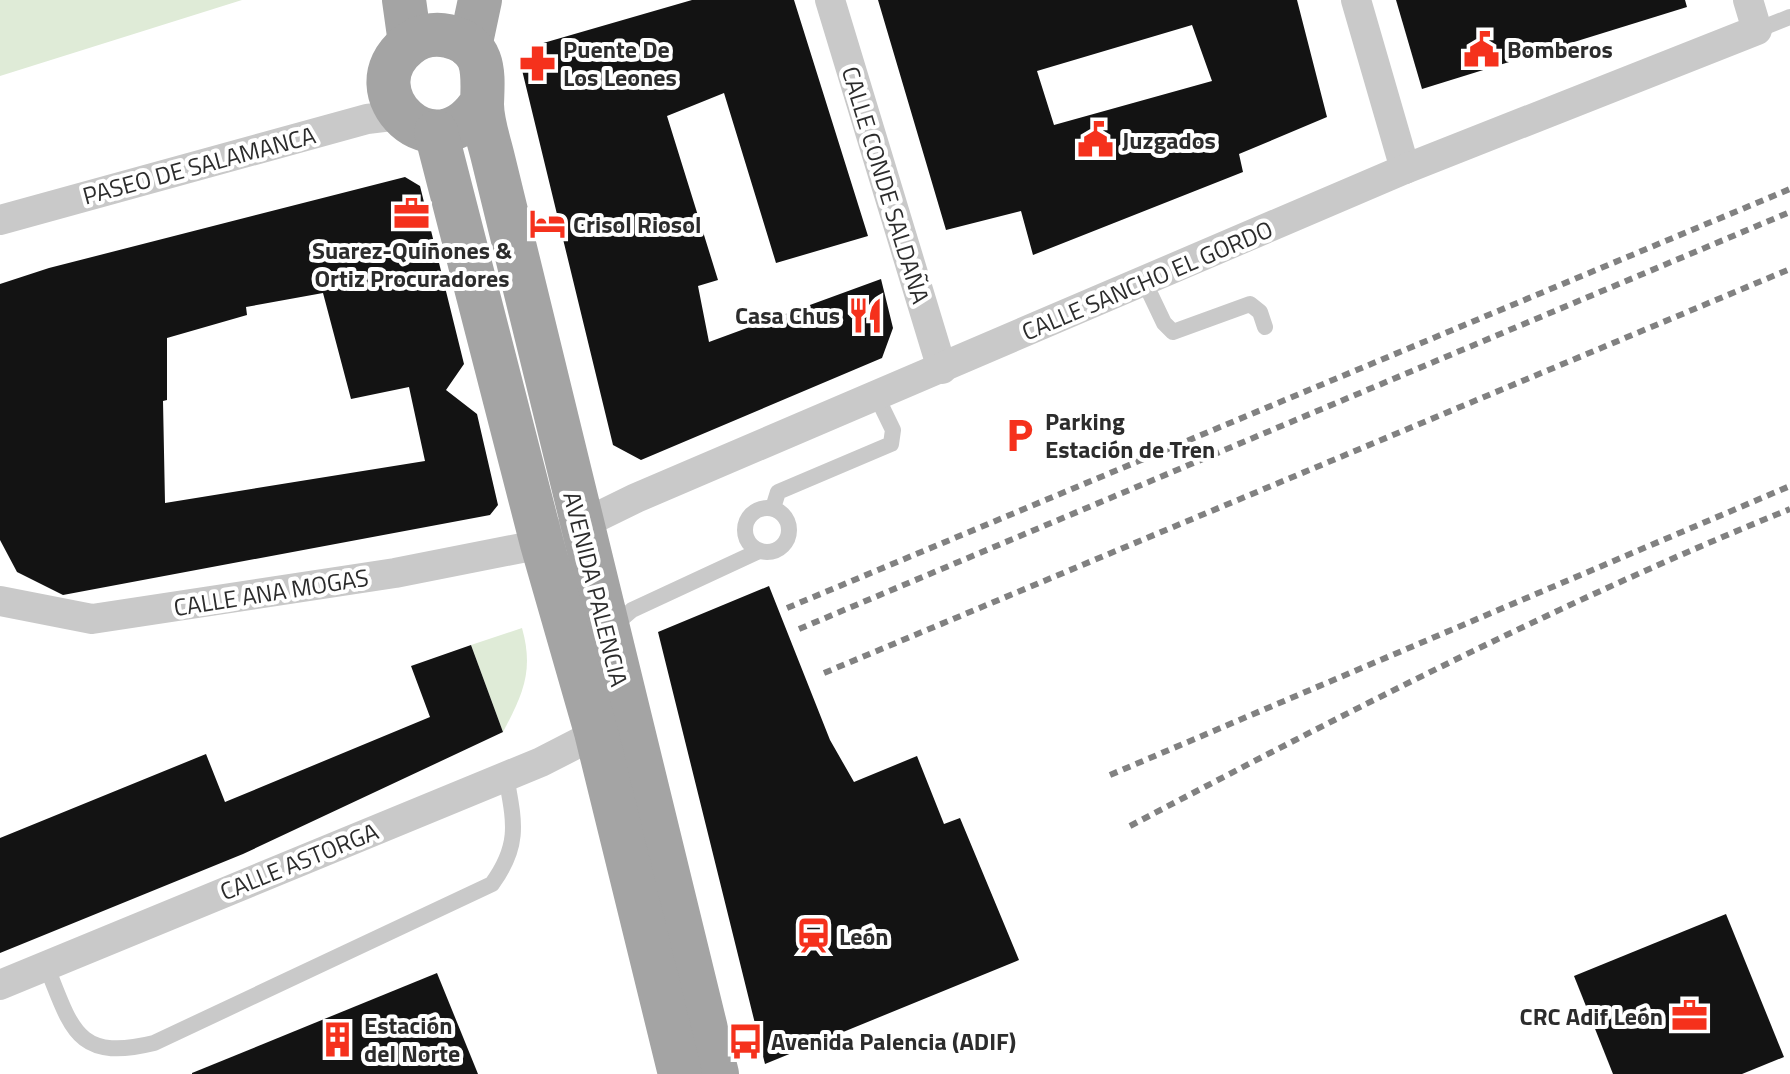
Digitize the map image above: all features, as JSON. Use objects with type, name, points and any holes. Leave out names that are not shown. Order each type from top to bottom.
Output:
[{"type":"main road","points":[[404,0],[410,43],[459,29],[480,0]]},
{"type":"main road","name":"AVENIDA PALENCIA","points":[[459,29],[485,73],[482,102],[606,631],[612,726],[680,1074]]},
{"type":"main road","name":"AVENIDA PALENCIA","points":[[410,43],[398,54],[388,85],[418,123],[542,544],[612,726],[717,1074]]},
{"type":"main road","points":[[418,123],[464,124],[482,102]]},
{"type":"street","name":"CALLE CONDE SALDAÑA","points":[[830,0],[942,369]]},
{"type":"street","points":[[1356,0],[1405,169]]},
{"type":"street","points":[[1748,0],[1757,30]]},
{"type":"street","name":"CALLE SANCHO EL GORDO","points":[[542,544],[580,524],[1405,169],[1757,30]]},
{"type":"street","name":"PASEO DE SALAMANCA","points":[[0,220],[367,119],[418,123]]},
{"type":"street","name":"CALLE ANA MOGAS","points":[[0,601],[92,619],[395,573],[542,544]]},
{"type":"street","name":"CALLE ASTORGA","points":[[0,985],[506,776],[612,726]]},
{"type":"lane","points":[[1757,30],[1790,17]]},
{"type":"lane","points":[[1144,281],[1164,323],[1173,332],[1250,304],[1260,312],[1265,327]]},
{"type":"lane","points":[[773,508],[778,492],[891,444],[893,430],[877,397]]},
{"type":"lane","points":[[606,631],[632,610],[759,551],[774,551],[789,535],[788,521],[773,508],[758,509],[745,526],[748,541],[759,551]]},
{"type":"lane","points":[[46,965],[71,1025],[95,1047],[124,1050],[154,1043],[492,884],[508,862],[514,842],[506,776]]},
{"type":"green space","points":[[0,0],[242,0],[0,76]]},
{"type":"green space","points":[[522,628],[527,670],[521,694],[503,732],[471,645]]},
{"type":"building","points":[[692,0],[794,0],[868,236],[776,263],[724,93],[667,116],[718,280],[698,286],[709,342],[881,279],[893,328],[882,358],[641,460],[613,445],[522,70],[533,46]]},
{"type":"building","name":"Juzgados","points":[[878,0],[1297,0],[1327,117],[1239,154],[1243,172],[1033,255],[1021,211],[946,230]],"holes":[[[1192,25],[1212,81],[1054,125],[1037,71]]]},
{"type":"building","name":"Bomberos","points":[[1396,0],[1685,0],[1687,7],[1422,89]]},
{"type":"building","points":[[405,177],[420,186],[464,364],[446,390],[477,414],[498,505],[490,515],[63,595],[17,572],[0,540],[0,284],[49,268]],"holes":[[[323,293],[351,399],[409,387],[425,461],[165,503],[163,401],[167,400],[167,338],[247,315],[246,307]]]},
{"type":"building","name":"León","points":[[769,586],[830,740],[854,782],[917,756],[944,824],[960,818],[1019,960],[765,1064],[658,632]]},
{"type":"building","points":[[471,645],[503,732],[243,854],[0,953],[0,838],[206,754],[225,802],[430,717],[411,666]]},
{"type":"building","points":[[1726,914],[1784,1057],[1742,1074],[1613,1074],[1574,976]]},
{"type":"building","name":"Estación del Norte","points":[[437,973],[478,1074],[192,1074],[192,1073]]},
{"type":"railway","points":[[787,608],[1790,189]]},
{"type":"railway","points":[[799,629],[1790,212]]},
{"type":"railway","points":[[824,673],[1790,269]]},
{"type":"railway","points":[[1110,775],[1790,486]]},
{"type":"railway","points":[[1130,826],[1374,700],[1539,620],[1790,509]]},
{"type":"place","name":"Bomberos","points":[[1481,49]]},
{"type":"place","name":"Puente De Los Leones","points":[[537,63]]},
{"type":"place","name":"Juzgados","points":[[1096,140]]},
{"type":"place","name":"Suarez-Quiñones & Ortiz Procuradores","points":[[412,213]]},
{"type":"place","name":"Crisol Riosol","points":[[547,224]]},
{"type":"place","name":"Casa Chus","points":[[866,315]]},
{"type":"place","name":"Parking Estación de Tren","points":[[1019,435]]},
{"type":"place","name":"León","points":[[813,936]]},
{"type":"place","name":"CRC Adif León","points":[[1689,1016]]},
{"type":"place","name":"Estación del Norte","points":[[338,1039]]},
{"type":"place","name":"Avenida Palencia (ADIF)","points":[[745,1041]]}]
